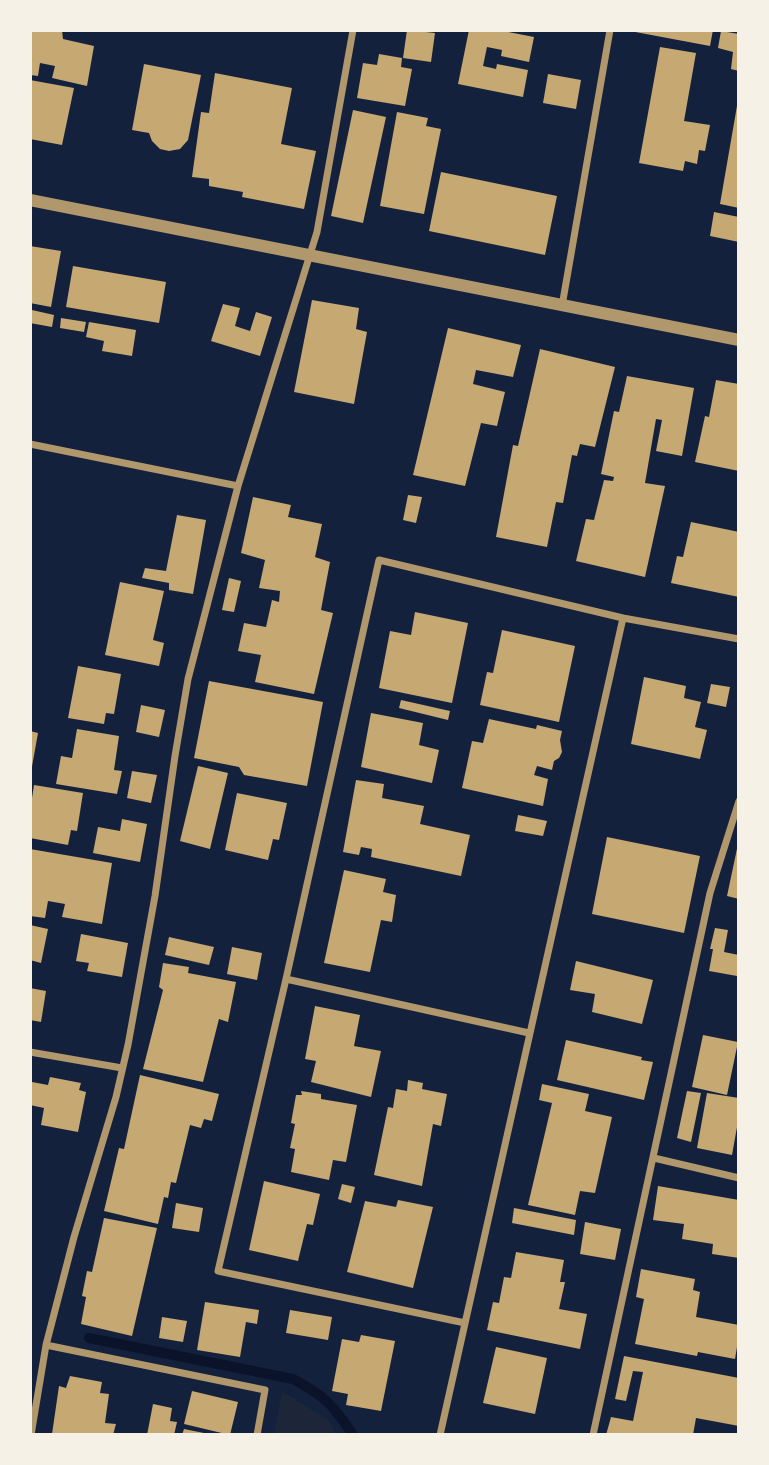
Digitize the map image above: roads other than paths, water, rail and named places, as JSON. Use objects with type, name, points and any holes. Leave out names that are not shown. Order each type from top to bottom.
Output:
[{"type":"street","points":[[31,1435],[46,1345],[74,1237],[116,1097],[128,1045],[155,896],[188,679],[238,486],[317,232],[353,30]]},
{"type":"street","points":[[562,306],[610,30]]},
{"type":"street","points":[[30,200],[739,341]]},
{"type":"street","points":[[30,444],[238,486]]},
{"type":"street","points":[[465,1323],[218,1271],[379,560],[623,618],[739,639]]},
{"type":"street","points":[[440,1435],[623,618]]},
{"type":"street","points":[[593,1435],[710,893],[739,801]]},
{"type":"street","points":[[286,979],[529,1033]]},
{"type":"street","points":[[30,1052],[122,1068]]},
{"type":"street","points":[[654,1158],[739,1178]]},
{"type":"street","points":[[46,1345],[265,1390],[257,1435]]},
{"type":"waterway","points":[[89,1338],[293,1379],[328,1402],[353,1435]]}]
